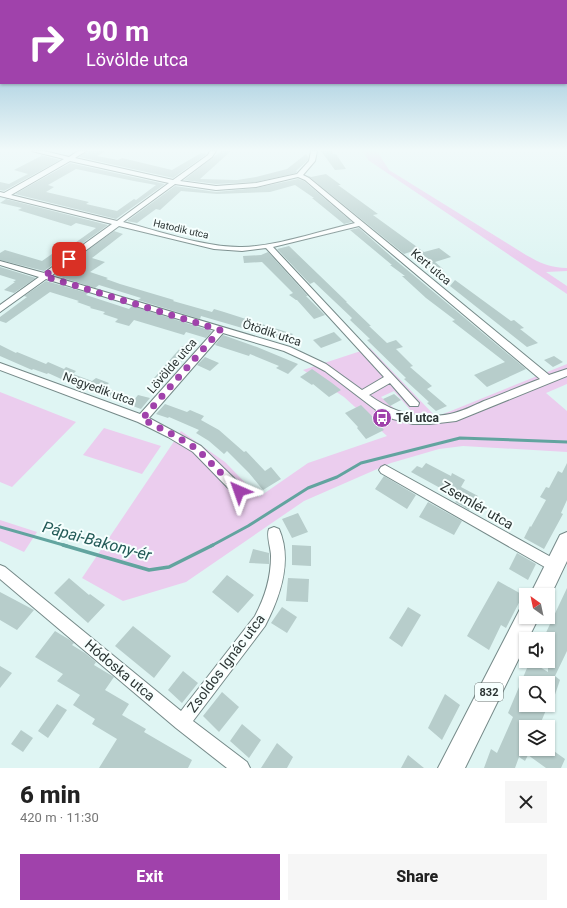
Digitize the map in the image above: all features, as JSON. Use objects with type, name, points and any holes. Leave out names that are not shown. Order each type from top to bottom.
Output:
[{"type":"main road","points":[[544,588],[567,541]]},
{"type":"main road","name":"832","points":[[451,768],[524,624]]},
{"type":"street","points":[[2,195],[17,187]]},
{"type":"street","points":[[0,309],[167,187]]},
{"type":"street","points":[[214,187],[238,187]]},
{"type":"street","name":"Kert utca","points":[[316,187],[547,379]]},
{"type":"street","name":"Hatodik utca","points":[[2,195],[214,247],[242,249],[268,246],[359,224]]},
{"type":"street","points":[[268,246],[414,403]]},
{"type":"street","name":"Ötödik utca","points":[[0,263],[220,330],[287,348],[327,368],[389,414],[409,420],[432,422],[452,418],[567,372]]},
{"type":"street","name":"Lövölde utca","points":[[142,419],[220,330]]},
{"type":"street","name":"Negyedik utca","points":[[0,366],[142,419],[172,434],[197,449],[239,491]]},
{"type":"street","points":[[362,395],[391,378]]},
{"type":"street","name":"Zsemlér utca","points":[[385,470],[555,566]]},
{"type":"street","name":"Zsoldos Ignác utca","points":[[182,722],[260,621],[266,610],[270,600],[279,560],[278,544],[274,533]]},
{"type":"street","name":"Hódoska utca","points":[[0,571],[182,722],[241,768]]},
{"type":"shaded area","points":[[408,187],[416,187],[526,255],[546,264],[567,268],[567,271],[546,272],[567,286],[567,294]]},
{"type":"shaded area","points":[[370,348],[436,417],[567,364],[567,384],[546,393],[567,411],[567,452],[463,446],[439,449],[391,463],[304,501],[186,582],[123,601],[82,578],[181,431],[225,462],[259,497],[308,463],[387,436],[344,397],[303,370]],"holes":[[[394,391],[413,413],[396,410],[381,397]]]},
{"type":"shaded area","points":[[0,392],[76,422],[12,487],[0,482]]},
{"type":"shaded area","points":[[104,428],[161,446],[142,474],[83,455]]},
{"type":"shaded area","points":[[0,520],[37,532],[24,552],[0,541]]},
{"type":"building","points":[[0,187],[12,187],[4,191],[0,190]]},
{"type":"building","points":[[28,187],[54,187],[46,192],[89,202],[86,204],[117,211],[134,199],[136,200],[154,187],[161,187],[116,219],[15,194]]},
{"type":"building","points":[[174,187],[216,192],[288,187],[270,192],[217,194],[181,191],[160,210],[156,209],[137,223],[127,221]]},
{"type":"building","points":[[298,187],[311,187],[352,222],[344,224],[312,198],[314,198]]},
{"type":"building","points":[[322,187],[341,187],[378,214],[373,215],[424,252],[439,248],[451,257],[435,262],[443,269],[434,272],[410,252],[404,254]]},
{"type":"building","points":[[6,199],[108,225],[44,271],[0,260],[0,253],[5,250],[42,261],[59,249],[65,250],[96,228],[76,223],[71,226],[18,210],[22,208],[0,203]]},
{"type":"building","points":[[359,228],[526,369],[487,387],[474,375],[505,362],[452,321],[455,320],[426,298],[402,276],[405,276],[350,230]]},
{"type":"building","points":[[114,231],[123,234],[92,258],[105,262],[90,272],[120,284],[174,300],[173,301],[212,312],[214,309],[293,334],[287,341],[201,316],[200,319],[138,300],[141,298],[99,285],[95,288],[54,275]]},
{"type":"building","points":[[289,246],[387,343],[396,340],[403,347],[396,349],[413,366],[410,367],[432,386],[427,389],[447,406],[436,411],[427,403],[429,402],[404,379],[406,378],[367,340],[370,339],[350,320],[352,318],[314,282],[310,284],[277,249]]},
{"type":"building","points":[[268,252],[308,296],[306,296],[325,315],[314,319],[297,300],[289,295],[293,293],[262,262],[244,263],[243,256],[261,255]]},
{"type":"building","points":[[0,267],[36,278],[14,293],[4,290],[16,280],[0,275]]},
{"type":"building","points":[[455,280],[511,321],[514,320],[524,328],[520,329],[538,343],[527,347],[450,286]]},
{"type":"building","points":[[46,281],[88,293],[86,295],[129,309],[132,306],[212,331],[206,338],[186,332],[184,335],[134,320],[129,326],[115,322],[118,319],[103,314],[105,312],[90,308],[91,307],[77,302],[79,301],[50,292],[6,323],[0,321],[0,317],[27,297],[24,296]]},
{"type":"building","points":[[334,332],[342,340],[321,348],[313,340]]},
{"type":"building","points":[[223,335],[298,364],[288,374],[276,368],[279,366],[250,354],[249,356],[215,345]]},
{"type":"building","points":[[0,345],[16,353],[17,352],[46,364],[48,362],[64,369],[66,367],[76,371],[73,374],[92,381],[96,378],[109,383],[105,387],[122,394],[116,400],[48,373],[32,370],[0,356]]},
{"type":"building","points":[[182,346],[193,349],[163,381],[154,378]]},
{"type":"building","points":[[554,356],[563,362],[553,367],[544,360]]},
{"type":"building","points":[[205,357],[219,363],[210,371],[197,365]]},
{"type":"building","points":[[312,369],[341,390],[329,397],[313,384],[312,385],[300,377]]},
{"type":"building","points":[[394,394],[401,400],[390,406],[383,399]]},
{"type":"building","points":[[138,395],[150,398],[141,409],[130,405]]},
{"type":"building","points":[[165,404],[187,412],[190,410],[204,416],[201,420],[219,430],[244,452],[246,451],[265,471],[271,467],[281,479],[263,490],[249,473],[227,451],[224,454],[209,441],[196,433],[199,430],[169,417],[156,414]]},
{"type":"building","points":[[361,405],[384,430],[366,439],[357,428],[358,427],[345,413]]},
{"type":"building","points":[[426,463],[451,476],[452,473],[465,480],[461,487],[478,496],[469,510],[455,502],[457,500],[440,490],[442,489],[411,472],[417,466],[422,468]]},
{"type":"building","points":[[567,463],[567,500],[561,513],[563,514],[544,549],[524,538],[546,500],[540,497],[546,487],[549,488],[558,471],[562,473]]},
{"type":"building","points":[[384,476],[416,495],[407,509],[375,489]]},
{"type":"building","points":[[428,502],[462,521],[454,535],[419,517]]},
{"type":"building","points":[[298,513],[308,532],[292,538],[282,519]]},
{"type":"building","points":[[292,545],[311,546],[311,566],[292,565]]},
{"type":"building","points":[[253,549],[269,553],[269,564],[249,563]]},
{"type":"building","points":[[517,553],[536,564],[528,580],[509,569]]},
{"type":"building","points":[[227,575],[254,595],[238,613],[212,592]]},
{"type":"building","points":[[69,578],[89,595],[90,594],[105,605],[88,623],[54,593]]},
{"type":"building","points":[[288,578],[309,579],[308,602],[286,601]]},
{"type":"building","points":[[498,581],[519,593],[519,603],[506,628],[501,625],[489,650],[467,636]]},
{"type":"building","points":[[567,588],[567,651],[555,676],[524,676],[527,668],[541,668],[548,672],[548,668],[555,668],[555,632],[546,632],[550,624],[555,624],[555,614]]},
{"type":"building","points":[[0,592],[34,610],[17,630],[0,620]]},
{"type":"building","points":[[282,607],[297,617],[287,633],[271,623]]},
{"type":"building","points":[[408,607],[421,615],[402,647],[389,638]]},
{"type":"building","points":[[133,626],[171,656],[154,678],[115,646]]},
{"type":"building","points":[[55,631],[74,643],[72,645],[96,662],[94,665],[114,677],[105,690],[129,704],[122,715],[146,729],[144,732],[192,760],[188,768],[99,768],[117,739],[92,724],[95,719],[73,705],[80,695],[57,681],[63,674],[35,657]]},
{"type":"building","points":[[0,666],[12,673],[0,688]]},
{"type":"building","points":[[183,671],[198,683],[182,703],[168,690]]},
{"type":"building","points":[[555,676],[560,680],[555,695]]},
{"type":"building","points":[[519,687],[519,712],[545,712],[542,720],[519,720],[519,756],[528,756],[525,761],[519,757],[515,768],[484,768],[491,749],[497,753],[513,717],[508,713]]},
{"type":"building","points":[[222,692],[239,707],[219,732],[203,716]]},
{"type":"building","points":[[445,694],[460,705],[442,740],[428,728]]},
{"type":"building","points":[[57,704],[67,710],[48,738],[38,731]]},
{"type":"building","points":[[242,724],[261,740],[249,758],[230,741]]},
{"type":"building","points":[[21,730],[33,738],[23,752],[11,744]]},
{"type":"building","points":[[277,743],[293,757],[287,768],[261,768]]},
{"type":"building","points":[[555,752],[565,759],[561,768],[546,768],[529,756],[555,756]]},
{"type":"building","points":[[408,755],[424,768],[401,768]]},
{"type":"waterway","name":"Pápai-Bakony-ér","points":[[211,546],[248,526],[308,488],[337,477],[361,463],[460,438],[567,442]]},
{"type":"waterway","name":"Pápai-Bakony-ér","points":[[0,527],[67,546]]},
{"type":"waterway","name":"Pápai-Bakony-ér","points":[[63,545],[149,570],[169,567],[211,546]]},
{"type":"place","name":"Tél utca","points":[[382,418]]},
{"type":"route","points":[[69,259],[44,276],[220,330],[142,419],[197,449],[239,491]]}]
